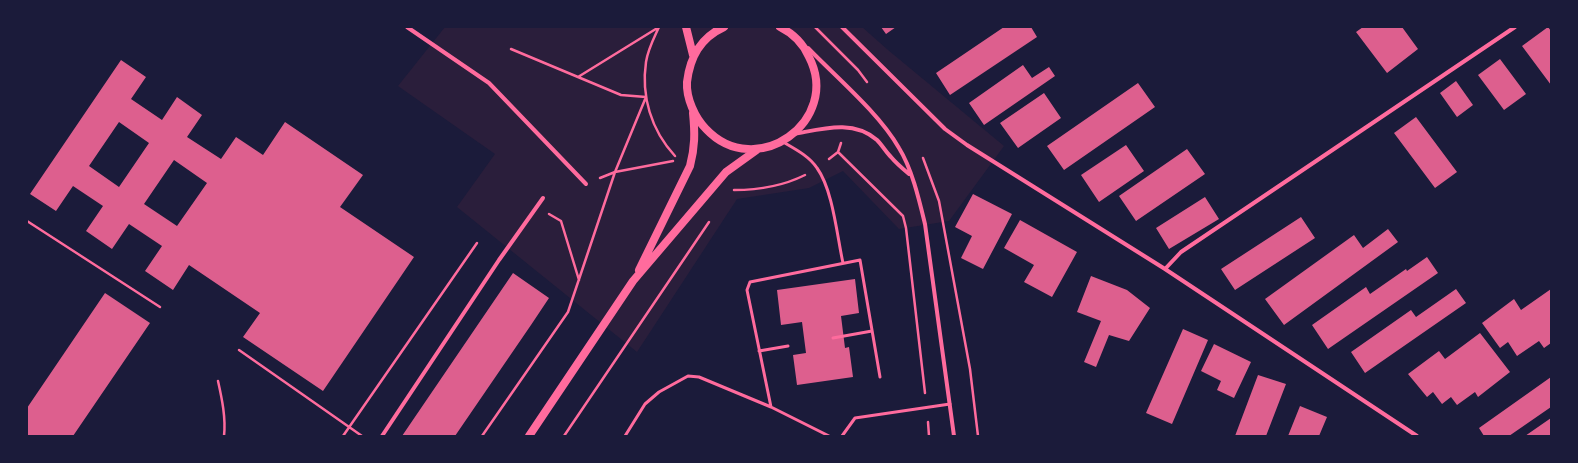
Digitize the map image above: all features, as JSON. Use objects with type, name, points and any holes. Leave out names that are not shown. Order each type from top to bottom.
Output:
[{"type":"main road","points":[[686,27],[693,55]]},
{"type":"main road","points":[[633,281],[690,166],[694,148],[695,132],[687,86],[693,55],[699,45],[709,36],[724,27]]},
{"type":"main road","points":[[529,436],[633,281],[726,172],[758,149],[783,141],[794,134],[801,127],[811,111],[815,100],[817,84],[816,74],[812,62],[797,38],[780,27]]},
{"type":"main road","points":[[692,108],[703,126],[719,139],[736,148],[758,149]]},
{"type":"street","points":[[407,27],[489,83],[586,184]]},
{"type":"street","points":[[842,27],[945,129],[961,141],[1164,269],[1417,436]]},
{"type":"street","points":[[1164,269],[1181,252],[1514,27]]},
{"type":"street","points":[[797,38],[883,125],[900,148],[911,176],[924,224],[954,436]]},
{"type":"street","points":[[794,134],[829,128],[858,128],[878,140],[891,158],[911,176]]},
{"type":"street","points":[[382,436],[495,266],[543,198]]},
{"type":"lane","points":[[783,141],[807,157],[817,168],[829,195],[843,263]]},
{"type":"lane","points":[[771,407],[746,290],[750,282],[860,260],[880,377]]},
{"type":"lane","points":[[833,338],[872,331]]},
{"type":"lane","points":[[759,351],[788,346]]},
{"type":"lane","points":[[625,436],[645,404],[659,392],[688,376],[699,377],[771,407],[829,436]]},
{"type":"lane","points":[[842,436],[855,418],[950,404]]},
{"type":"lane","points":[[949,436],[954,436]]},
{"type":"path","points":[[578,77],[659,27]]},
{"type":"path","points":[[815,27],[858,70]]},
{"type":"path","points":[[482,436],[568,312],[615,172],[646,97],[621,95],[511,49]]},
{"type":"path","points":[[838,152],[903,216],[906,228],[929,436]]},
{"type":"path","points":[[586,184],[615,172],[679,160]]},
{"type":"path","points":[[537,206],[561,221],[579,280]]},
{"type":"path","points":[[564,436],[713,216]]},
{"type":"path","points":[[27,221],[160,307]]},
{"type":"path","points":[[343,436],[478,243]]},
{"type":"path","points":[[239,350],[362,436]]},
{"type":"path","points":[[218,381],[222,398],[224,436]]},
{"type":"shaded area","points":[[445,27],[862,27],[1004,146],[949,221],[899,229],[843,171],[809,188],[737,199],[637,352],[457,207],[495,154],[398,86]]},
{"type":"building","points":[[881,27],[896,27],[886,34]]},
{"type":"building","points":[[1004,27],[1031,27],[1037,37],[950,95],[936,73]]},
{"type":"building","points":[[1363,27],[1402,27],[1418,49],[1387,73],[1356,32]]},
{"type":"building","points":[[1548,27],[1551,31],[1551,85],[1522,46]]},
{"type":"building","points":[[1500,59],[1526,94],[1504,110],[1478,75]]},
{"type":"building","points":[[121,60],[146,77],[131,99],[162,120],[177,97],[202,115],[187,137],[221,159],[236,137],[263,155],[285,122],[363,175],[340,207],[414,257],[323,391],[243,337],[260,313],[189,265],[173,290],[145,271],[162,246],[129,224],[112,249],[86,231],[103,206],[73,186],[56,211],[30,194]],"holes":[[[119,122],[149,143],[119,187],[89,166]],[[174,160],[207,183],[177,226],[144,204]]]},
{"type":"building","points":[[1023,65],[1032,78],[1049,67],[1055,76],[984,125],[969,103]]},
{"type":"building","points":[[1456,81],[1473,105],[1457,117],[1440,93]]},
{"type":"building","points":[[1138,83],[1155,107],[1064,170],[1047,146]]},
{"type":"building","points":[[1044,93],[1061,118],[1018,148],[1000,123]]},
{"type":"building","points":[[1416,117],[1457,172],[1435,188],[1394,133]]},
{"type":"building","points":[[1126,145],[1144,171],[1099,202],[1081,175]]},
{"type":"building","points":[[1187,149],[1205,174],[1136,221],[1119,196]]},
{"type":"building","points":[[973,194],[1012,214],[983,269],[961,258],[972,236],[955,227]]},
{"type":"building","points":[[1205,197],[1219,219],[1169,249],[1156,228]]},
{"type":"building","points":[[1301,217],[1315,238],[1235,290],[1221,269]]},
{"type":"building","points":[[1020,220],[1077,252],[1052,297],[1024,282],[1034,265],[1004,248]]},
{"type":"building","points":[[1388,229],[1398,242],[1284,325],[1265,299],[1354,235],[1363,248]]},
{"type":"building","points":[[1427,257],[1438,273],[1328,349],[1312,325],[1366,287],[1370,294],[1406,269],[1407,271]]},
{"type":"building","points":[[513,273],[549,298],[531,325],[455,436],[402,436]]},
{"type":"building","points":[[1091,276],[1127,290],[1150,308],[1129,341],[1109,335],[1096,367],[1084,362],[1101,321],[1077,312]]},
{"type":"building","points":[[855,279],[859,313],[841,316],[845,348],[849,347],[853,377],[797,385],[793,355],[806,353],[802,322],[781,325],[777,290]]},
{"type":"building","points":[[1456,289],[1466,303],[1365,373],[1351,352],[1411,310],[1416,317]]},
{"type":"building","points":[[1551,289],[1551,343],[1544,348],[1539,341],[1517,356],[1508,342],[1500,348],[1482,323],[1514,299],[1521,310]]},
{"type":"building","points":[[105,293],[150,323],[73,436],[27,436],[27,408]]},
{"type":"building","points":[[1183,329],[1208,340],[1172,424],[1146,413]]},
{"type":"building","points":[[1480,333],[1510,372],[1478,397],[1475,392],[1457,405],[1451,397],[1442,404],[1433,392],[1427,397],[1408,374],[1439,351],[1445,359]]},
{"type":"building","points":[[1214,344],[1251,362],[1234,398],[1217,390],[1221,381],[1201,371]]},
{"type":"building","points":[[1258,375],[1286,384],[1266,436],[1235,436]]},
{"type":"building","points":[[1551,377],[1551,407],[1509,436],[1484,436],[1479,428]]},
{"type":"building","points":[[1300,406],[1327,417],[1319,436],[1288,436]]},
{"type":"building","points":[[1551,418],[1551,436],[1525,436]]}]
